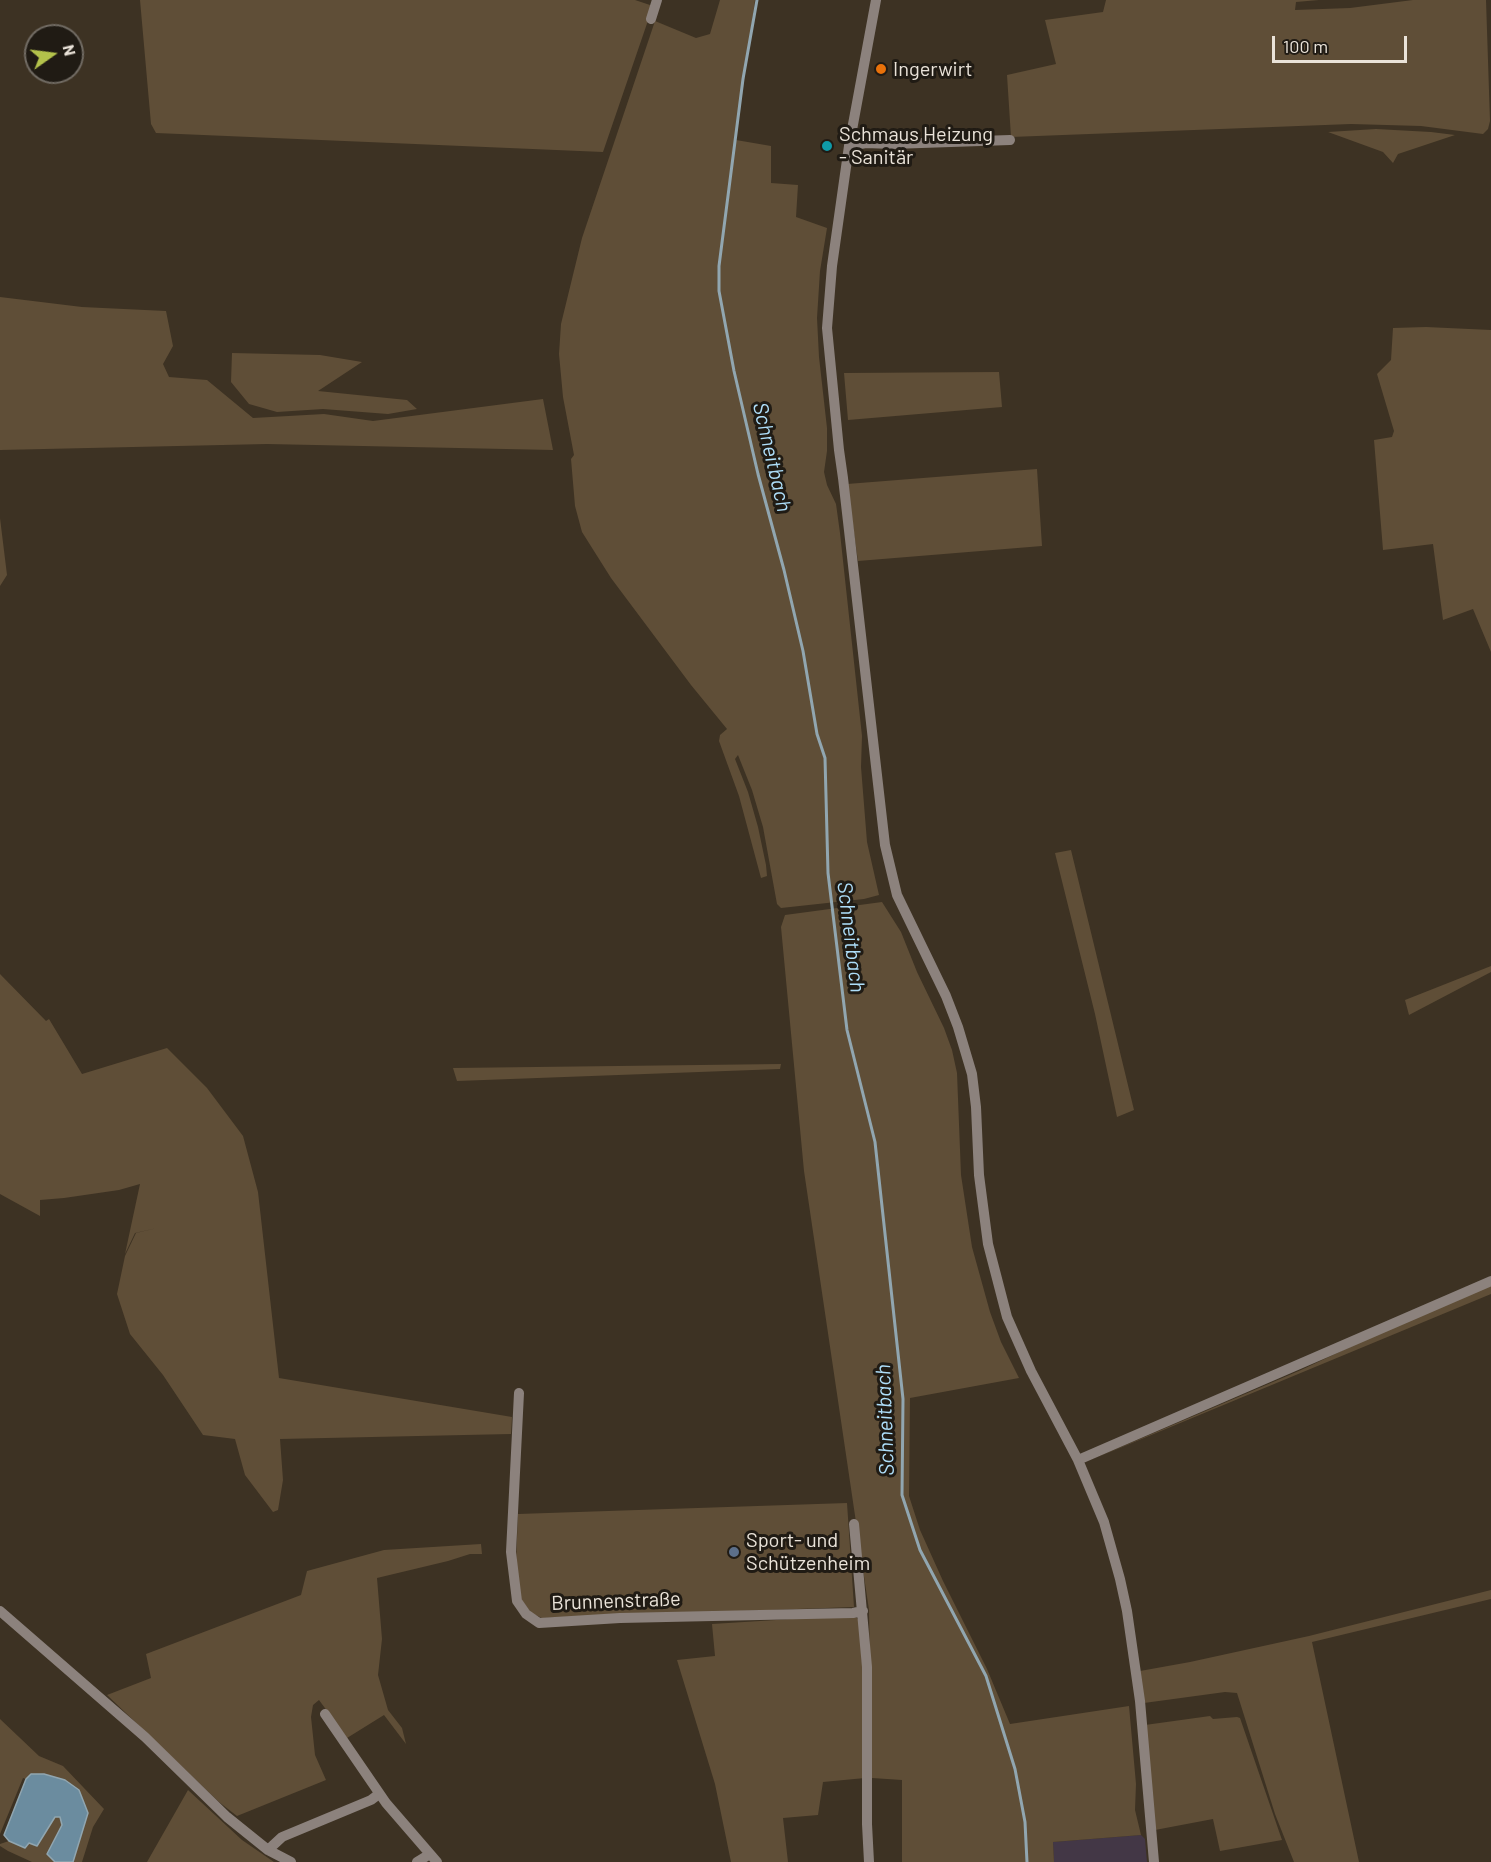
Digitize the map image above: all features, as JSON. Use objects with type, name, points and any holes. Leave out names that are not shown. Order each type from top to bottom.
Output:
[{"type":"street","points":[[651,19],[657,0]]},
{"type":"street","points":[[876,0],[849,146],[827,328],[885,845],[897,895],[946,996],[972,1074],[979,1175],[988,1244],[1007,1317],[1031,1371],[1078,1460],[1106,1531],[1120,1579],[1138,1690],[1154,1862]]},
{"type":"street","points":[[849,146],[866,143],[915,144],[1010,140]]},
{"type":"street","points":[[1078,1460],[1491,1281]]},
{"type":"street","name":"Brunnenstraße","points":[[519,1393],[512,1564],[517,1601],[526,1614],[539,1623],[620,1618],[863,1611]]},
{"type":"street","points":[[854,1524],[867,1667],[869,1862]]},
{"type":"street","points":[[0,1611],[145,1737],[227,1817],[268,1850],[291,1862]]},
{"type":"street","points":[[325,1714],[380,1794],[434,1858],[417,1862]]},
{"type":"street","points":[[268,1850],[282,1837],[380,1794]]},
{"type":"shaded area","points":[[140,0],[635,0],[653,6],[603,152],[156,133],[151,124]]},
{"type":"shaded area","points":[[720,0],[755,0],[736,140],[771,146],[771,183],[798,185],[796,217],[827,228],[820,271],[817,318],[827,428],[824,472],[836,504],[840,533],[862,736],[861,767],[867,842],[879,895],[864,899],[781,908],[777,904],[763,827],[752,790],[738,755],[735,759],[748,792],[766,865],[767,876],[761,878],[739,796],[719,741],[720,735],[727,729],[611,578],[582,532],[575,506],[571,459],[574,455],[563,397],[559,354],[561,324],[582,238],[655,21],[696,38],[710,34]]},
{"type":"shaded area","points":[[1106,0],[1319,0],[1296,2],[1295,10],[1350,8],[1413,0],[1486,0],[1490,121],[1488,129],[1483,134],[1421,126],[1351,124],[1011,137],[1007,75],[1056,64],[1045,20],[1103,12]]},
{"type":"shaded area","points":[[1376,129],[1455,135],[1398,154],[1393,163],[1383,152],[1328,132]]},
{"type":"shaded area","points":[[0,297],[82,307],[166,311],[173,346],[163,364],[169,377],[207,380],[253,418],[324,414],[373,421],[543,399],[553,450],[267,444],[0,450]]},
{"type":"shaded area","points":[[1393,328],[1491,330],[1491,652],[1473,609],[1443,620],[1433,544],[1383,550],[1374,440],[1392,437],[1394,431],[1377,374],[1391,360]]},
{"type":"shaded area","points":[[232,353],[320,355],[362,362],[318,391],[407,400],[417,409],[388,414],[323,409],[277,412],[249,404],[231,382]]},
{"type":"shaded area","points":[[999,372],[1002,407],[848,420],[844,373]]},
{"type":"shaded area","points":[[1037,469],[1042,546],[858,561],[847,484]]},
{"type":"shaded area","points":[[0,518],[7,575],[0,586]]},
{"type":"shaded area","points":[[1071,850],[1134,1110],[1117,1117],[1095,1014],[1055,853]]},
{"type":"shaded area","points":[[882,902],[901,932],[952,1050],[957,1073],[961,1175],[972,1247],[990,1312],[1001,1342],[1019,1378],[910,1398],[909,1496],[920,1530],[987,1669],[1010,1724],[1129,1706],[1136,1784],[1135,1810],[1141,1835],[1053,1842],[1054,1862],[902,1862],[902,1780],[872,1778],[869,1610],[804,1171],[781,927],[785,915]]},
{"type":"shaded area","points":[[1491,966],[1491,972],[1409,1015],[1405,1000]]},
{"type":"shaded area","points":[[0,974],[46,1021],[49,1019],[82,1074],[167,1048],[207,1088],[243,1136],[258,1192],[279,1378],[512,1417],[511,1434],[280,1439],[283,1480],[278,1510],[273,1512],[245,1475],[235,1439],[203,1435],[163,1375],[130,1334],[117,1294],[125,1256],[136,1233],[157,1228],[135,1233],[125,1254],[140,1184],[119,1190],[40,1200],[40,1216],[0,1194]]},
{"type":"shaded area","points":[[781,1064],[780,1069],[457,1081],[453,1068]]},
{"type":"shaded area","points":[[1491,1285],[1491,1294],[1091,1460],[1301,1370]]},
{"type":"shaded area","points":[[847,1503],[854,1607],[542,1618],[531,1613],[521,1599],[516,1563],[518,1514]]},
{"type":"shaded area","points":[[481,1544],[482,1554],[470,1554],[377,1578],[382,1639],[378,1675],[388,1710],[402,1728],[406,1744],[384,1715],[347,1738],[319,1700],[313,1705],[311,1717],[315,1755],[326,1780],[237,1816],[219,1802],[107,1695],[151,1678],[146,1654],[301,1595],[307,1571],[384,1550]]},
{"type":"shaded area","points":[[1491,1590],[1491,1599],[1312,1642],[1359,1862],[1294,1862],[1275,1814],[1237,1693],[1225,1692],[1144,1703],[1140,1671],[1309,1636]]},
{"type":"shaded area","points":[[852,1617],[857,1618],[861,1623],[865,1778],[823,1782],[818,1815],[783,1818],[788,1862],[731,1862],[715,1784],[677,1660],[715,1656],[712,1624]]},
{"type":"shaded area","points":[[1210,1716],[1213,1719],[1240,1718],[1282,1840],[1220,1851],[1213,1819],[1155,1830],[1145,1725]]},
{"type":"shaded area","points":[[0,1719],[39,1756],[63,1766],[104,1809],[93,1827],[82,1862],[73,1862],[88,1813],[79,1790],[31,1774],[26,1779],[23,1778],[0,1834]]},
{"type":"shaded area","points":[[188,1790],[242,1840],[274,1862],[147,1862]]},
{"type":"shaded area","points":[[55,1817],[60,1817],[62,1825],[47,1854],[55,1862],[32,1862],[0,1846],[9,1841],[25,1848],[29,1843],[37,1846]]},
{"type":"shaded area","points":[[1141,1835],[1145,1839],[1147,1862],[1054,1862],[1053,1842]]},
{"type":"water","points":[[31,1774],[44,1774],[65,1780],[79,1790],[88,1813],[73,1862],[55,1862],[47,1854],[62,1825],[60,1817],[55,1817],[37,1846],[29,1843],[25,1848],[9,1841],[4,1835],[26,1779]]},
{"type":"waterway","name":"Schneitbach","points":[[757,0],[743,79],[719,266],[719,291],[734,371],[758,474],[784,570],[803,651],[817,734],[825,758],[828,873],[847,1030],[875,1142],[903,1399],[902,1495],[920,1550],[986,1676],[1015,1769],[1025,1822],[1027,1862]]},
{"type":"place","name":"Ingerwirt","points":[[881,69]]},
{"type":"place","name":"Schmaus Heizung - Sanitär","points":[[827,146]]},
{"type":"place","name":"Sport- und Schützenheim","points":[[734,1552]]}]
